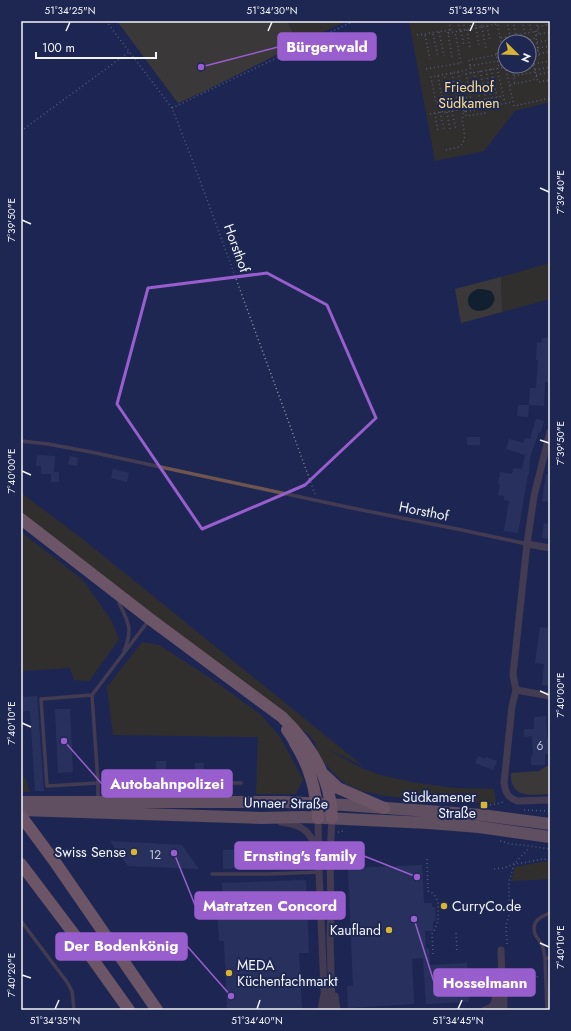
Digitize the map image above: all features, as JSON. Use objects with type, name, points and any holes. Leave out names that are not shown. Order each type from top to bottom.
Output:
[{"type":"highway","points":[[21,519],[97,577],[148,622],[276,719],[288,731],[302,753],[312,776],[316,793],[318,818]]},
{"type":"highway","points":[[21,526],[119,603],[282,717],[293,727],[316,757],[324,775],[332,805],[332,818]]},
{"type":"highway","points":[[324,775],[338,788],[384,808]]},
{"type":"highway","points":[[24,821],[55,862],[157,1010]]},
{"type":"highway","points":[[21,864],[129,1010]]},
{"type":"main road","name":"Unnaer Straße","points":[[21,802],[285,802],[482,815],[550,824]]},
{"type":"main road","name":"Unnaer Straße","points":[[21,810],[262,818],[332,818],[429,823],[487,828],[550,837]]},
{"type":"street","points":[[550,432],[534,496],[527,544],[513,675],[516,690],[512,706],[504,782],[504,788],[512,799],[518,801],[550,800]]},
{"type":"street","points":[[527,544],[550,548]]},
{"type":"street","points":[[516,690],[550,696]]},
{"type":"street","points":[[262,818],[301,827],[313,842],[318,860]]},
{"type":"street","points":[[318,818],[318,860],[324,990],[321,1010]]},
{"type":"street","points":[[332,818],[330,865],[332,1010]]},
{"type":"street","points":[[498,1010],[502,984],[501,950]]},
{"type":"street","points":[[331,978],[337,1010]]},
{"type":"street","points":[[485,1010],[493,1006],[502,984]]},
{"type":"street","points":[[502,984],[504,994],[504,1010]]},
{"type":"street","points":[[324,990],[327,1010]]},
{"type":"lane","name":"Horsthof","points":[[21,441],[62,446],[527,544]]},
{"type":"lane","points":[[119,603],[129,625],[130,634],[123,654]]},
{"type":"lane","points":[[98,802],[92,695],[148,622]]},
{"type":"lane","points":[[92,695],[41,699],[46,786],[98,783]]},
{"type":"lane","points":[[214,802],[216,783],[241,783]]},
{"type":"lane","points":[[212,874],[319,872]]},
{"type":"lane","points":[[547,1010],[545,958],[541,944],[535,934],[534,929],[537,920],[541,916],[550,913]]},
{"type":"lane","points":[[21,921],[67,982],[72,991],[74,1010]]},
{"type":"lane","points":[[545,958],[550,958]]},
{"type":"path","name":"Horsthof","points":[[106,21],[172,108],[291,425],[317,500]]},
{"type":"path","points":[[172,108],[354,21]]},
{"type":"path","points":[[449,21],[452,57]]},
{"type":"path","points":[[458,21],[464,46]]},
{"type":"path","points":[[463,21],[470,48]]},
{"type":"path","points":[[469,21],[471,29]]},
{"type":"path","points":[[475,21],[479,45]]},
{"type":"path","points":[[481,21],[486,49]]},
{"type":"path","points":[[487,21],[490,40]]},
{"type":"path","points":[[497,21],[499,34]]},
{"type":"path","points":[[507,21],[510,34]]},
{"type":"path","points":[[513,21],[516,34]]},
{"type":"path","points":[[522,21],[525,33]]},
{"type":"path","points":[[529,21],[531,32]]},
{"type":"path","points":[[536,21],[538,34],[550,32]]},
{"type":"path","points":[[417,35],[439,32],[456,32],[497,24]]},
{"type":"path","points":[[537,27],[550,24]]},
{"type":"path","points":[[520,34],[538,30]]},
{"type":"path","points":[[439,32],[444,56]]},
{"type":"path","points":[[426,69],[461,62],[456,32]]},
{"type":"path","points":[[433,33],[438,57]]},
{"type":"path","points":[[424,34],[430,59]]},
{"type":"path","points":[[539,54],[537,43],[550,40]]},
{"type":"path","points":[[538,49],[550,46]]},
{"type":"path","points":[[537,56],[540,56],[539,54],[550,51]]},
{"type":"path","points":[[21,131],[129,52]]},
{"type":"path","points":[[470,66],[497,61],[496,54],[469,60],[471,73]]},
{"type":"path","points":[[537,64],[550,61]]},
{"type":"path","points":[[537,70],[550,66]]},
{"type":"path","points":[[466,74],[497,68]]},
{"type":"path","points":[[491,69],[497,97]]},
{"type":"path","points":[[450,130],[446,111],[442,102],[436,103],[431,77],[466,70],[471,97],[461,98],[466,116],[485,113],[484,108]]},
{"type":"path","points":[[486,70],[491,98]]},
{"type":"path","points":[[480,71],[486,99]]},
{"type":"path","points":[[458,72],[463,95]]},
{"type":"path","points":[[474,72],[480,100]]},
{"type":"path","points":[[550,72],[536,75],[538,82],[550,80]]},
{"type":"path","points":[[452,73],[458,104]]},
{"type":"path","points":[[438,76],[442,98],[448,97],[444,74]]},
{"type":"path","points":[[499,74],[505,103]]},
{"type":"path","points":[[507,74],[514,106],[550,98]]},
{"type":"path","points":[[515,84],[514,76],[522,74]]},
{"type":"path","points":[[509,85],[537,79]]},
{"type":"path","points":[[477,109],[476,101],[503,96]]},
{"type":"path","points":[[470,100],[471,110]]},
{"type":"path","points":[[446,150],[458,147],[464,141],[462,117],[465,112],[512,102]]},
{"type":"path","points":[[430,114],[463,109]]},
{"type":"path","points":[[452,111],[456,130]]},
{"type":"path","points":[[440,112],[444,130]]},
{"type":"path","points":[[435,113],[438,132]]},
{"type":"path","points":[[489,805],[501,804],[512,799]]},
{"type":"path","points":[[507,944],[506,925],[509,915],[509,882],[514,864],[529,846],[550,849]]},
{"type":"path","points":[[427,859],[428,891],[435,896],[438,902],[438,921],[432,934],[433,954]]},
{"type":"path","points":[[494,869],[504,868],[514,864],[550,860]]},
{"type":"path","points":[[330,865],[356,863]]},
{"type":"path","points":[[456,933],[457,953]]},
{"type":"path","points":[[521,979],[540,976]]},
{"type":"highlighted area","points":[[267,273],[327,305],[376,418],[305,485],[202,529],[117,404],[148,288]]},
{"type":"green space","points":[[287,21],[346,21],[298,44]]},
{"type":"green space","name":"Friedhof Südkamen","points":[[409,21],[550,21],[550,102],[515,111],[484,151],[435,161]]},
{"type":"green space","points":[[550,263],[550,299],[502,312],[501,277]]},
{"type":"green space","points":[[21,493],[85,541],[363,766],[324,747],[359,767],[380,775],[417,783],[454,788],[494,789],[496,803],[385,796],[362,791],[346,784],[333,773],[319,755],[315,742],[308,734],[21,513]]},
{"type":"green space","points":[[21,532],[83,580],[111,620],[119,639],[89,681],[74,680],[70,668],[21,671]]},
{"type":"green space","points":[[142,642],[159,645],[210,678],[260,714],[280,737],[303,779],[296,794],[256,794],[258,737],[113,735],[107,687]]},
{"type":"green space","points":[[21,773],[26,780],[30,792],[21,792]]},
{"type":"green space","points":[[541,862],[550,862],[550,879],[511,881],[515,867]]},
{"type":"shaded area","points":[[117,21],[287,21],[298,44],[178,103]]},
{"type":"shaded area","points":[[501,277],[502,312],[461,323],[455,289]]},
{"type":"shaded area","points":[[478,289],[491,291],[494,297],[494,303],[485,310],[474,310],[470,306],[468,300],[470,294]]},
{"type":"shaded area","points":[[547,766],[550,766],[550,794],[523,794],[514,787],[511,773],[539,771]]},
{"type":"building","points":[[542,338],[550,338],[550,382],[545,382],[544,406],[529,405],[530,388],[536,388],[538,360],[536,360],[537,342],[541,343]]},
{"type":"building","points":[[518,405],[529,405],[528,417],[517,416]]},
{"type":"building","points":[[536,419],[544,421],[530,457],[529,474],[518,533],[504,531],[509,501],[504,500],[504,496],[498,495],[500,472],[512,474],[513,468],[522,469],[525,455],[506,449],[509,439],[523,443],[525,438],[530,439]]},
{"type":"building","points":[[467,437],[480,437],[480,445],[467,445]]},
{"type":"building","points":[[37,455],[55,456],[54,472],[59,472],[59,482],[51,482],[51,474],[41,474],[41,466],[36,466]]},
{"type":"building","points":[[70,456],[78,458],[77,466],[68,464]]},
{"type":"building","points":[[113,469],[129,473],[127,482],[111,478]]},
{"type":"building","points":[[546,474],[550,474],[550,502],[542,501]]},
{"type":"building","points":[[544,523],[550,524],[550,539],[542,538]]},
{"type":"building","points":[[540,627],[550,628],[550,686],[542,685],[544,664],[535,663]]},
{"type":"building","points":[[37,696],[44,791],[35,791],[30,711],[23,711],[22,697]]},
{"type":"building","points":[[55,709],[70,709],[73,772],[58,773]]},
{"type":"building","points":[[546,716],[549,754],[545,754],[545,765],[531,765],[531,755],[533,756],[532,736],[524,737],[524,729],[534,729],[534,717]]},
{"type":"building","points":[[478,756],[497,761],[493,770],[475,763]]},
{"type":"building","points":[[156,761],[166,761],[167,784],[173,784],[172,794],[157,794]]},
{"type":"building","points":[[195,763],[204,763],[203,778],[210,778],[209,794],[194,793]]},
{"type":"building","points":[[110,841],[182,845],[199,869],[128,866]]},
{"type":"building","points":[[251,849],[251,868],[223,869],[223,850]]},
{"type":"building","points":[[422,865],[424,903],[432,903],[432,907],[435,907],[436,921],[433,921],[433,931],[425,931],[426,949],[429,948],[430,965],[467,963],[469,1002],[426,1004],[423,958],[412,959],[414,1004],[348,1008],[347,986],[353,986],[348,868]]},
{"type":"building","points":[[306,880],[309,953],[299,953],[302,1010],[227,1010],[224,941],[219,941],[217,907],[223,906],[222,883]]},
{"type":"place","name":"Bürgerwald","points":[[201,67]]},
{"type":"place","name":"Autobahnpolizei","points":[[64,741]]},
{"type":"place","name":"Südkamener Straße","points":[[484,805]]},
{"type":"place","name":"Swiss Sense","points":[[134,852]]},
{"type":"place","name":"Matratzen Concord","points":[[174,853]]},
{"type":"place","name":"Ernsting's family","points":[[417,877]]},
{"type":"place","name":"CurryCo.de","points":[[444,906]]},
{"type":"place","name":"Hosselmann","points":[[414,919]]},
{"type":"place","name":"Kaufland","points":[[389,930]]},
{"type":"place","name":"MEDA Küchenfachmarkt","points":[[229,973]]},
{"type":"place","name":"Der Bodenkönig","points":[[231,996]]}]
